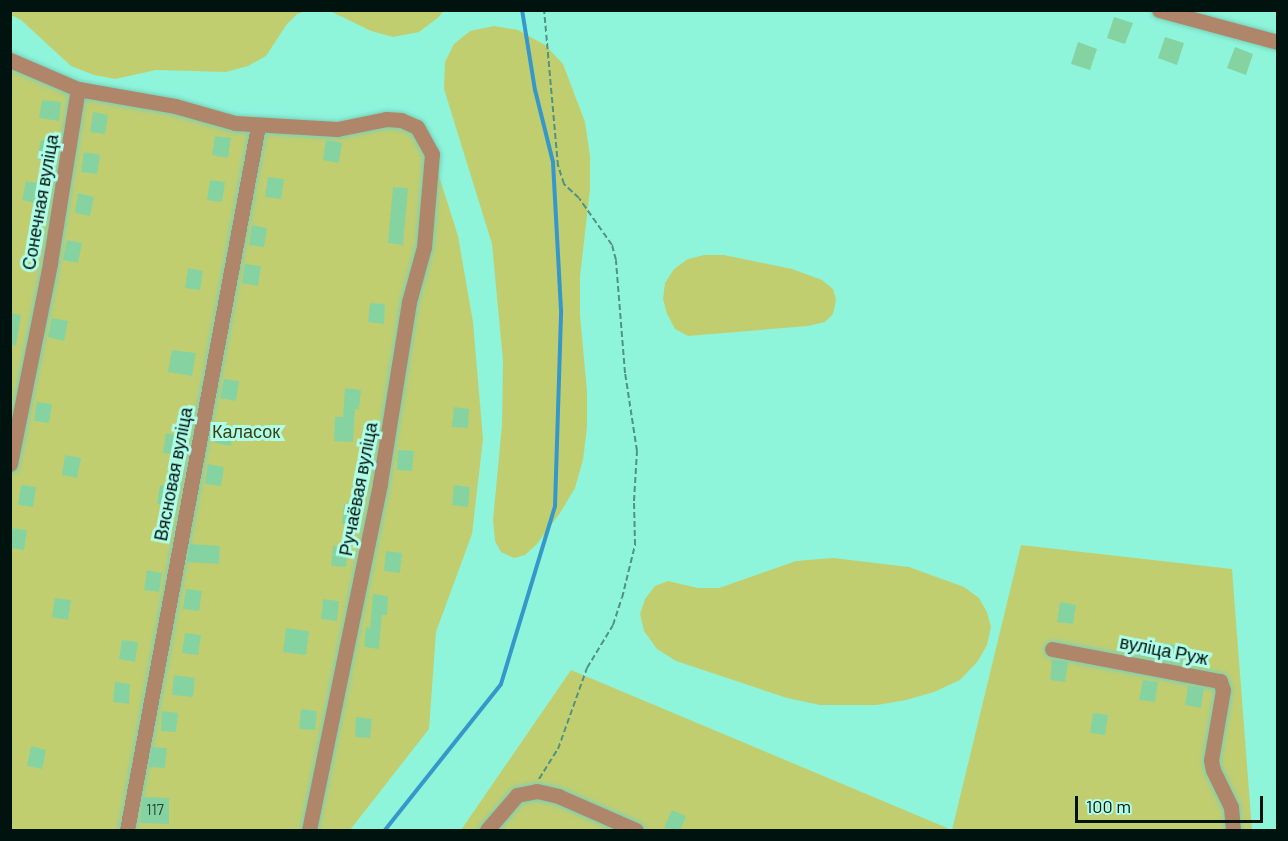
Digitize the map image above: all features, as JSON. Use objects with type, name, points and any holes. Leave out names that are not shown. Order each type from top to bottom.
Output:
[{"type":"street","points":[[1159,10],[1278,42]]},
{"type":"street","points":[[10,60],[78,88],[175,106],[220,120],[258,126]]},
{"type":"street","name":"Сонечная вуліца","points":[[10,464],[50,263],[78,88]]},
{"type":"street","name":"Ручаёвая вуліца","points":[[258,126],[337,129],[386,119],[401,120],[417,127],[432,154],[424,247],[410,302],[380,484],[309,831]]},
{"type":"street","name":"Вясновая вуліца","points":[[127,831],[258,126]]},
{"type":"street","name":"вуліца Руж","points":[[1052,649],[1220,681],[1223,690],[1211,760],[1213,770],[1232,807],[1233,831]]},
{"type":"street","points":[[487,831],[524,793],[558,796],[636,831]]},
{"type":"path","points":[[524,793],[558,749],[586,668],[614,625],[635,544],[634,501],[637,451],[625,373],[616,260],[612,245],[579,198],[564,184],[558,166],[544,10]]},
{"type":"green space","points":[[10,11],[306,11],[297,14],[287,24],[266,56],[248,66],[226,72],[156,70],[115,79],[94,75],[71,66],[21,20],[11,15]]},
{"type":"green space","points":[[330,11],[443,11],[439,17],[419,32],[393,37],[371,31]]},
{"type":"green space","points":[[494,26],[518,30],[545,45],[563,64],[585,122],[590,156],[590,189],[580,277],[580,315],[587,391],[587,427],[583,460],[575,488],[560,513],[537,544],[525,555],[514,558],[501,552],[495,541],[493,520],[502,425],[503,361],[492,244],[444,89],[445,62],[454,44],[470,31]]},
{"type":"green space","name":"Каласок","points":[[11,60],[68,86],[258,126],[401,120],[432,154],[458,236],[473,322],[483,439],[472,534],[436,632],[429,729],[350,830],[11,830]]},
{"type":"green space","points":[[704,255],[724,255],[792,269],[822,280],[833,289],[836,300],[833,314],[825,322],[808,326],[688,336],[675,329],[667,314],[663,299],[665,283],[674,269],[688,259]]},
{"type":"green space","points":[[1021,545],[1232,569],[1252,830],[952,830]]},
{"type":"green space","points":[[833,558],[909,567],[964,587],[979,598],[987,612],[991,627],[987,645],[978,661],[960,680],[934,692],[906,700],[877,705],[820,705],[787,698],[676,661],[657,649],[644,631],[640,614],[645,599],[655,586],[668,581],[698,588],[719,588],[796,561]]},
{"type":"green space","points":[[571,670],[952,830],[461,830]]},
{"type":"building","points":[[1114,17],[1133,23],[1125,44],[1107,38]]},
{"type":"building","points":[[1165,37],[1184,43],[1177,65],[1158,58]]},
{"type":"building","points":[[1078,42],[1097,49],[1090,70],[1071,64]]},
{"type":"building","points":[[1235,47],[1253,54],[1246,75],[1227,68]]},
{"type":"building","points":[[42,100],[61,102],[59,121],[39,118]]},
{"type":"building","points":[[93,112],[108,115],[105,134],[90,132]]},
{"type":"building","points":[[215,136],[231,138],[228,158],[212,155]]},
{"type":"building","points":[[41,140],[57,143],[53,163],[37,159]]},
{"type":"building","points":[[326,140],[342,143],[339,163],[323,160]]},
{"type":"building","points":[[84,152],[100,155],[97,174],[81,172]]},
{"type":"building","points":[[268,177],[284,179],[281,199],[265,197]]},
{"type":"building","points":[[210,180],[225,182],[222,202],[207,200]]},
{"type":"building","points":[[26,181],[42,184],[38,204],[22,200]]},
{"type":"building","points":[[393,187],[408,188],[403,245],[388,243]]},
{"type":"building","points":[[78,193],[94,197],[90,216],[75,213]]},
{"type":"building","points":[[252,225],[267,228],[264,247],[249,245]]},
{"type":"building","points":[[67,240],[82,243],[78,263],[63,260]]},
{"type":"building","points":[[245,264],[261,266],[258,286],[242,283]]},
{"type":"building","points":[[188,268],[203,271],[200,290],[185,288]]},
{"type":"building","points":[[370,303],[385,304],[384,324],[368,322]]},
{"type":"building","points":[[10,313],[21,315],[16,346],[10,345]]},
{"type":"building","points":[[52,318],[68,321],[64,341],[48,337]]},
{"type":"building","points":[[172,350],[196,353],[192,376],[168,372]]},
{"type":"building","points":[[224,379],[239,381],[236,401],[220,398]]},
{"type":"building","points":[[345,388],[361,390],[359,409],[355,409],[353,442],[334,441],[335,417],[343,417]]},
{"type":"building","points":[[37,402],[52,404],[49,423],[34,421]]},
{"type":"building","points":[[454,407],[469,409],[468,428],[452,427]]},
{"type":"building","points":[[218,424],[234,426],[231,446],[215,443]]},
{"type":"building","points":[[166,433],[182,436],[179,455],[163,453]]},
{"type":"building","points":[[398,450],[414,451],[412,471],[397,470]]},
{"type":"building","points":[[65,455],[81,458],[77,478],[62,475]]},
{"type":"building","points":[[208,464],[224,467],[221,486],[205,484]]},
{"type":"building","points":[[21,485],[36,487],[33,507],[18,505]]},
{"type":"building","points":[[160,485],[175,487],[172,507],[157,504]]},
{"type":"building","points":[[454,485],[470,487],[468,507],[452,505]]},
{"type":"building","points":[[344,504],[360,506],[358,526],[342,524]]},
{"type":"building","points":[[11,528],[27,530],[24,550],[10,548]]},
{"type":"building","points":[[190,544],[220,546],[219,564],[187,562]]},
{"type":"building","points":[[333,546],[348,547],[346,567],[331,566]]},
{"type":"building","points":[[386,551],[402,553],[400,573],[384,571]]},
{"type":"building","points":[[147,570],[162,573],[159,592],[144,590]]},
{"type":"building","points":[[186,589],[202,591],[199,611],[183,609]]},
{"type":"building","points":[[373,594],[388,596],[387,615],[382,615],[379,649],[364,647],[366,627],[370,628]]},
{"type":"building","points":[[55,598],[71,600],[68,620],[52,617]]},
{"type":"building","points":[[323,599],[339,601],[337,621],[321,619]]},
{"type":"building","points":[[1060,602],[1076,605],[1073,624],[1057,622]]},
{"type":"building","points":[[286,628],[309,631],[306,655],[283,652]]},
{"type":"building","points":[[185,633],[201,635],[198,655],[182,653]]},
{"type":"building","points":[[1139,639],[1185,647],[1182,664],[1136,655]]},
{"type":"building","points":[[122,640],[138,642],[135,662],[119,659]]},
{"type":"building","points":[[1052,660],[1068,662],[1065,682],[1050,680]]},
{"type":"building","points":[[174,675],[195,678],[193,697],[172,695]]},
{"type":"building","points":[[1143,680],[1158,682],[1155,702],[1139,700]]},
{"type":"building","points":[[115,682],[130,684],[129,704],[113,702]]},
{"type":"building","points":[[1188,686],[1204,688],[1201,708],[1185,705]]},
{"type":"building","points":[[301,709],[317,711],[315,730],[299,729]]},
{"type":"building","points":[[162,711],[178,713],[176,732],[161,731]]},
{"type":"building","points":[[1093,713],[1108,715],[1105,735],[1090,733]]},
{"type":"building","points":[[356,717],[372,719],[370,738],[355,737]]},
{"type":"building","points":[[31,746],[46,750],[42,769],[27,766]]},
{"type":"building","points":[[152,747],[167,748],[165,768],[149,767]]},
{"type":"building","points":[[143,797],[169,798],[169,824],[140,823]]},
{"type":"building","points":[[672,810],[686,816],[680,831],[664,828]]},
{"type":"waterway","points":[[385,830],[501,684],[555,506],[561,310],[553,162],[535,90],[522,10]]}]
